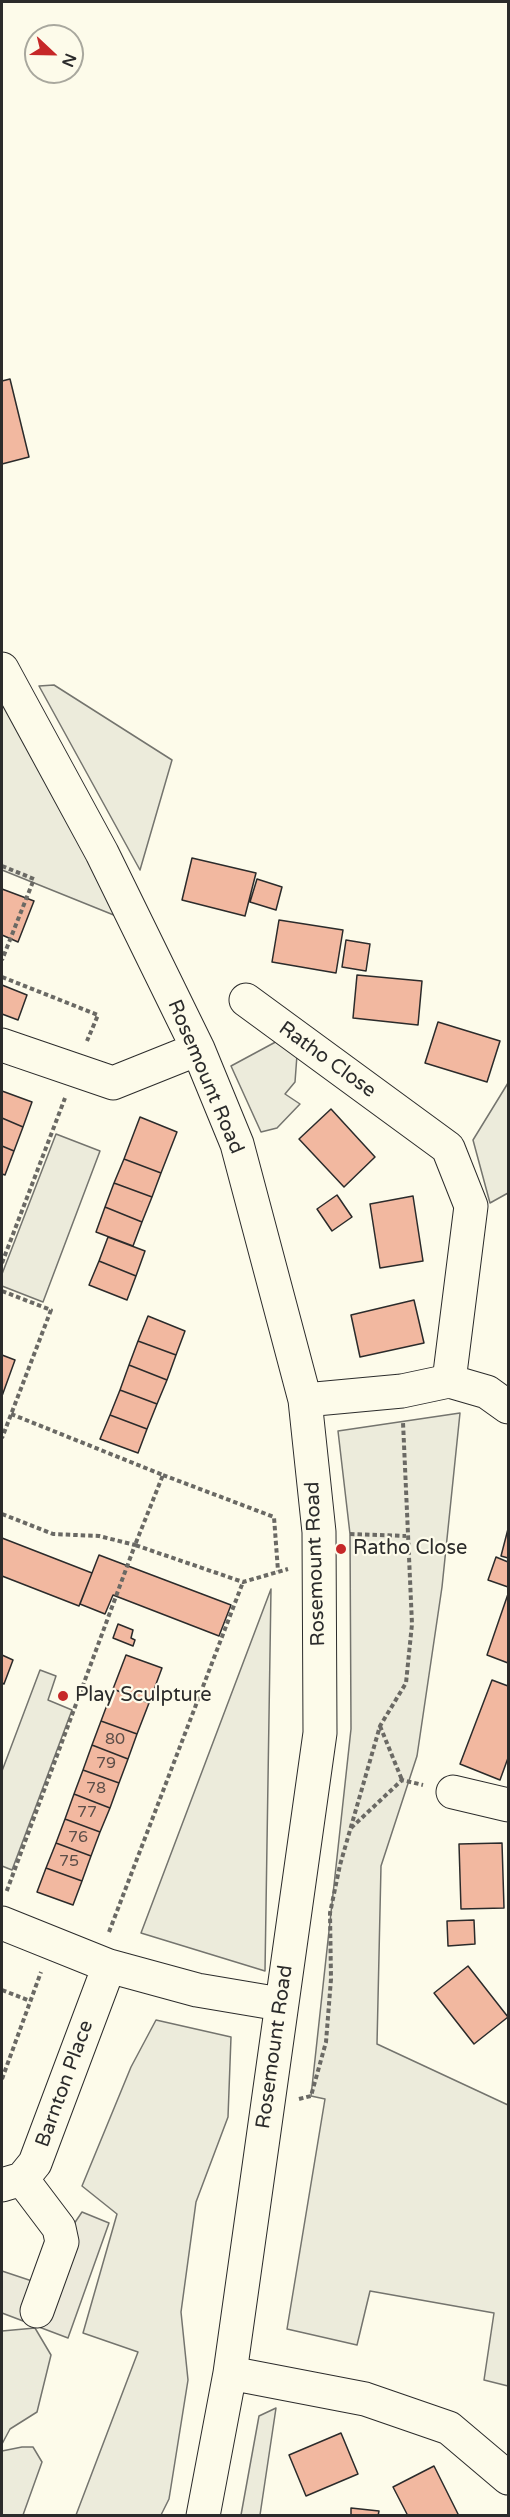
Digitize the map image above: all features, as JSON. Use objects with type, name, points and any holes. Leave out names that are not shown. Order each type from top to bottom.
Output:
[{"type":"street","name":"Rosemount Road","points":[[2,669],[102,853],[198,1049],[237,1144],[305,1400],[319,1546],[320,1733],[280,2004],[230,2373],[202,2516]]},
{"type":"street","name":"Ratho Close","points":[[246,1000],[448,1148],[471,1206],[449,1381]]},
{"type":"street","points":[[2,1045],[113,1083],[198,1049]]},
{"type":"street","points":[[305,1400],[402,1391],[449,1381],[488,1392],[508,1407]]},
{"type":"street","points":[[453,1792],[508,1805]]},
{"type":"street","points":[[4,1909],[51,1943],[104,1963],[197,1990],[280,2004]]},
{"type":"street","name":"Barnton Place","points":[[12,2182],[35,2163],[104,1963]]},
{"type":"street","points":[[12,2182],[59,2228],[62,2242],[37,2311]]},
{"type":"street","points":[[230,2373],[364,2398],[449,2428],[508,2478]]},
{"type":"path","points":[[2,866],[34,879],[2,960]]},
{"type":"path","points":[[2,976],[98,1015],[2,1263]]},
{"type":"path","points":[[2,1291],[51,1310],[2,1438]]},
{"type":"path","points":[[266,2108],[311,2096],[326,2042],[331,1979],[330,1913],[380,1726],[406,1683],[412,1624],[406,1536],[402,1391]]},
{"type":"path","points":[[11,1414],[274,1517],[278,1571]]},
{"type":"path","points":[[4,1909],[135,1545],[163,1475]]},
{"type":"path","points":[[2,1514],[53,1534],[99,1536],[135,1545],[243,1582],[278,1571],[319,1546],[406,1536]]},
{"type":"path","points":[[104,1963],[243,1582]]},
{"type":"path","points":[[380,1726],[402,1780]]},
{"type":"path","points":[[402,1780],[453,1792]]},
{"type":"path","points":[[351,1829],[402,1780]]},
{"type":"path","points":[[2,2079],[51,1943]]},
{"type":"path","points":[[2,1990],[30,2001]]},
{"type":"shaded area","points":[[2,669],[136,924],[2,870]]},
{"type":"shaded area","points":[[54,685],[172,760],[140,870],[39,686]]},
{"type":"shaded area","points":[[283,1038],[297,1055],[295,1082],[285,1094],[300,1104],[277,1128],[261,1132],[231,1066]]},
{"type":"shaded area","points":[[508,1083],[508,1193],[490,1203],[473,1140]]},
{"type":"shaded area","points":[[56,1134],[100,1151],[43,1302],[2,1286],[2,1274]]},
{"type":"shaded area","points":[[460,1413],[442,1587],[417,1756],[381,1866],[377,2044],[508,2105],[508,2386],[484,2380],[494,2313],[370,2291],[357,2345],[287,2329],[325,2099],[311,2096],[351,1729],[350,1534],[338,1431]]},
{"type":"shaded area","points":[[271,1589],[265,1971],[141,1933]]},
{"type":"shaded area","points":[[40,1670],[56,1676],[48,1700],[72,1710],[12,1870],[2,1866],[2,1771]]},
{"type":"shaded area","points":[[156,2020],[231,2037],[228,2117],[196,2202],[181,2312],[188,2380],[169,2499],[161,2515],[76,2515],[138,2352],[83,2333],[117,2214],[82,2186],[131,2067]]},
{"type":"shaded area","points":[[82,2212],[109,2223],[68,2338],[2,2313],[2,2271],[35,2282]]},
{"type":"shaded area","points":[[35,2328],[51,2355],[37,2412],[10,2429],[2,2444],[2,2331]]},
{"type":"shaded area","points":[[276,2408],[260,2515],[241,2515],[259,2416]]},
{"type":"shaded area","points":[[33,2447],[42,2462],[23,2515],[2,2515],[2,2451]]},
{"type":"building","points":[[10,379],[29,457],[2,464],[2,381]]},
{"type":"building","points":[[192,858],[256,873],[245,916],[182,900]]},
{"type":"building","points":[[257,879],[282,887],[276,910],[250,902]]},
{"type":"building","points":[[2,889],[34,901],[18,942],[2,935]]},
{"type":"building","points":[[279,920],[343,930],[336,973],[272,962]]},
{"type":"building","points":[[346,940],[370,944],[366,971],[342,967]]},
{"type":"building","points":[[357,975],[422,981],[418,1025],[353,1018]]},
{"type":"building","points":[[2,985],[27,995],[18,1020],[2,1014]]},
{"type":"building","points":[[438,1022],[500,1041],[487,1082],[425,1063]]},
{"type":"building","points":[[2,1091],[32,1102],[23,1127],[2,1118]]},
{"type":"building","points":[[331,1109],[375,1157],[344,1187],[299,1139]]},
{"type":"building","points":[[140,1117],[177,1132],[161,1173],[124,1159]]},
{"type":"building","points":[[2,1118],[23,1127],[14,1151],[2,1146]]},
{"type":"building","points":[[2,1146],[14,1151],[5,1175],[2,1174]]},
{"type":"building","points":[[124,1159],[161,1173],[152,1197],[114,1183]]},
{"type":"building","points":[[114,1183],[152,1197],[142,1222],[105,1207]]},
{"type":"building","points":[[337,1195],[352,1217],[332,1231],[317,1209]]},
{"type":"building","points":[[413,1196],[423,1261],[380,1268],[370,1204]]},
{"type":"building","points":[[105,1207],[142,1222],[133,1246],[96,1232]]},
{"type":"building","points":[[108,1237],[145,1251],[136,1276],[99,1261]]},
{"type":"building","points":[[99,1261],[136,1276],[127,1300],[89,1285]]},
{"type":"building","points":[[414,1300],[424,1343],[360,1357],[351,1315]]},
{"type":"building","points":[[148,1316],[185,1331],[176,1355],[138,1341]]},
{"type":"building","points":[[138,1341],[176,1355],[167,1380],[129,1365]]},
{"type":"building","points":[[2,1355],[15,1360],[2,1396]]},
{"type":"building","points":[[129,1365],[167,1380],[157,1404],[120,1390]]},
{"type":"building","points":[[120,1390],[157,1404],[147,1429],[110,1415]]},
{"type":"building","points":[[110,1415],[147,1429],[138,1453],[100,1439]]},
{"type":"building","points":[[508,1529],[508,1558],[501,1556]]},
{"type":"building","points":[[2,1538],[92,1573],[79,1606],[2,1576]]},
{"type":"building","points":[[99,1555],[231,1605],[219,1636],[113,1595],[105,1614],[80,1604]]},
{"type":"building","points":[[496,1557],[508,1562],[508,1587],[488,1580]]},
{"type":"building","points":[[508,1594],[508,1663],[487,1655]]},
{"type":"building","points":[[118,1624],[133,1630],[131,1638],[135,1640],[133,1646],[113,1638]]},
{"type":"building","points":[[2,1655],[13,1660],[4,1684],[2,1683]]},
{"type":"building","points":[[126,1655],[162,1668],[149,1703],[113,1689]]},
{"type":"building","points":[[492,1680],[508,1686],[508,1758],[500,1780],[460,1764]]},
{"type":"building","points":[[113,1689],[149,1703],[137,1734],[101,1721]]},
{"type":"building","points":[[101,1721],[137,1734],[128,1759],[92,1745]]},
{"type":"building","points":[[92,1745],[128,1759],[119,1783],[83,1770]]},
{"type":"building","points":[[83,1770],[119,1783],[110,1808],[74,1794]]},
{"type":"building","points":[[74,1794],[110,1808],[100,1832],[65,1819]]},
{"type":"building","points":[[65,1819],[100,1832],[91,1856],[56,1843]]},
{"type":"building","points":[[56,1843],[91,1856],[82,1881],[46,1868]]},
{"type":"building","points":[[502,1843],[504,1908],[461,1909],[459,1844]]},
{"type":"building","points":[[46,1868],[82,1881],[73,1905],[37,1892]]},
{"type":"building","points":[[474,1920],[475,1944],[448,1946],[447,1921]]},
{"type":"building","points":[[468,1966],[508,2017],[474,2044],[434,1993]]},
{"type":"building","points":[[341,2433],[358,2474],[306,2496],[289,2455]]},
{"type":"building","points":[[434,2466],[459,2516],[408,2516],[393,2487]]},
{"type":"building","points":[[351,2508],[379,2511],[378,2516],[351,2516]]},
{"type":"place","name":"Ratho Close","points":[[341,1549]]},
{"type":"place","name":"Play Sculpture","points":[[63,1696]]}]
